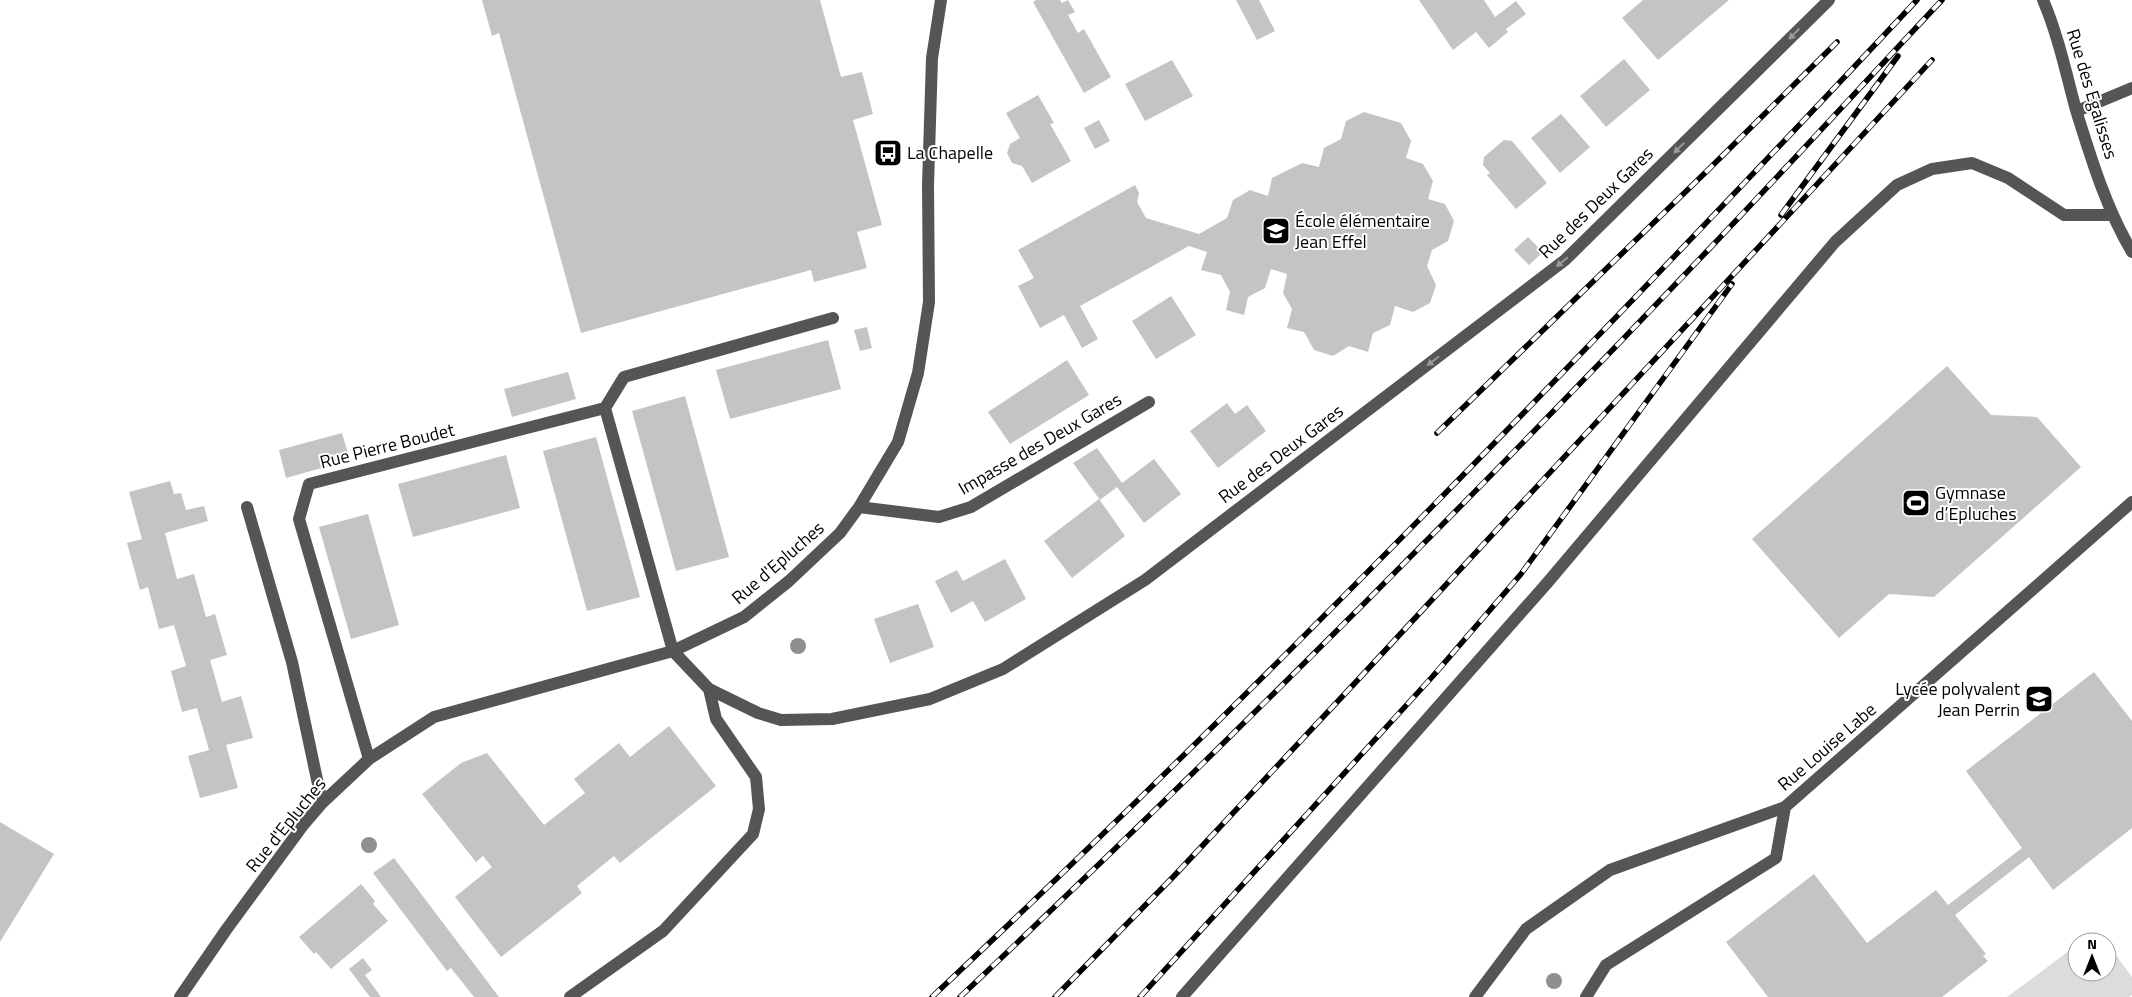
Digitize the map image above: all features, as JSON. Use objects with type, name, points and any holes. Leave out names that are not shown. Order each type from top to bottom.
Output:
[{"type":"street","name":"Rue d'Epluches","points":[[180,997],[226,930],[322,803],[369,759],[434,717],[673,651],[744,617],[796,575],[840,532],[859,507],[898,442],[918,373],[928,302],[928,185],[932,58],[941,0]]},
{"type":"street","name":"Rue des Deux Gares","points":[[673,651],[709,689],[758,713],[781,720],[832,719],[930,699],[1003,669],[1145,580],[1565,260],[1829,0]]},
{"type":"street","name":"Rue des Egalisses","points":[[2043,0],[2052,21],[2077,111],[2112,215],[2132,252]]},
{"type":"street","points":[[2077,111],[2132,88]]},
{"type":"street","points":[[1182,997],[1548,582],[1835,242],[1897,185],[1932,169],[1972,163],[2008,178],[2064,215],[2112,215]]},
{"type":"street","points":[[673,651],[606,408],[624,377],[833,318]]},
{"type":"street","name":"Impasse des Deux Gares","points":[[859,507],[939,517],[971,507],[1149,402]]},
{"type":"street","name":"Rue Pierre Boudet","points":[[369,759],[299,519],[309,484],[606,408]]},
{"type":"street","name":"Rue Louise Labe","points":[[1475,997],[1526,929],[1610,870],[1785,807],[2132,502]]},
{"type":"street","points":[[247,507],[292,662],[322,803]]},
{"type":"street","points":[[570,997],[663,931],[753,834],[759,809],[756,777],[716,719],[709,689]]},
{"type":"street","points":[[1586,997],[1606,965],[1776,858],[1785,807]]},
{"type":"shaded area","points":[[2067,952],[2067,982],[2117,982],[2117,957],[2132,977],[2132,995],[2129,997],[2007,997]]},
{"type":"building","points":[[482,0],[820,0],[841,77],[862,72],[873,114],[853,120],[882,225],[857,232],[867,268],[814,282],[811,270],[581,333],[499,33],[492,36]]},
{"type":"building","points":[[1036,0],[1060,0],[1062,3],[1068,0],[1075,12],[1068,15],[1078,33],[1084,29],[1111,77],[1084,93],[1033,2]]},
{"type":"building","points":[[1236,0],[1259,0],[1275,31],[1257,40]]},
{"type":"building","points":[[1419,0],[1484,0],[1495,17],[1516,1],[1526,14],[1506,29],[1508,32],[1489,48],[1476,32],[1453,50]]},
{"type":"building","points":[[1643,0],[1729,0],[1658,60],[1622,18]]},
{"type":"building","points":[[1624,59],[1650,90],[1606,127],[1580,96]]},
{"type":"building","points":[[1172,60],[1193,96],[1145,121],[1125,84]]},
{"type":"building","points":[[1038,95],[1054,123],[1050,124],[1071,161],[1032,183],[1022,166],[1012,163],[1007,153],[1010,144],[1020,138],[1006,113]]},
{"type":"building","points":[[1364,112],[1401,123],[1411,141],[1406,158],[1423,164],[1433,181],[1428,199],[1445,204],[1454,221],[1448,241],[1432,250],[1427,266],[1436,285],[1430,303],[1413,312],[1395,306],[1390,325],[1373,333],[1368,352],[1349,346],[1333,356],[1314,350],[1304,332],[1287,328],[1292,309],[1283,293],[1287,274],[1271,269],[1265,288],[1248,297],[1244,315],[1226,310],[1230,292],[1221,275],[1201,270],[1207,252],[1189,246],[1080,306],[1098,339],[1082,348],[1064,315],[1040,328],[1018,286],[1034,278],[1018,250],[1135,185],[1139,193],[1137,202],[1146,218],[1199,234],[1227,218],[1233,200],[1250,190],[1268,196],[1272,178],[1302,163],[1319,167],[1324,148],[1341,139],[1346,121]]},
{"type":"building","points":[[1561,114],[1590,147],[1560,173],[1531,138]]},
{"type":"building","points":[[1099,120],[1110,141],[1095,149],[1084,128]]},
{"type":"building","points":[[1504,140],[1512,141],[1547,183],[1516,209],[1487,175],[1490,173],[1483,165],[1484,157]]},
{"type":"building","points":[[1528,237],[1543,252],[1529,265],[1514,250]]},
{"type":"building","points":[[1171,296],[1196,335],[1156,359],[1132,321]]},
{"type":"building","points":[[867,327],[872,348],[860,351],[854,330]]},
{"type":"building","points":[[828,340],[841,389],[730,419],[716,370]]},
{"type":"building","points":[[1067,360],[1089,395],[1010,444],[988,412]]},
{"type":"building","name":"Gymnase d’Epluches","points":[[1947,366],[1991,415],[2037,417],[2081,467],[1934,597],[1889,594],[1839,638],[1752,539]]},
{"type":"building","points":[[568,372],[576,399],[512,417],[504,389]]},
{"type":"building","points":[[685,396],[729,557],[676,571],[632,411]]},
{"type":"building","points":[[1227,403],[1235,414],[1247,405],[1266,431],[1218,468],[1190,431]]},
{"type":"building","points":[[342,433],[350,460],[286,478],[279,450]]},
{"type":"building","points":[[596,437],[640,597],[587,611],[543,451]]},
{"type":"building","points":[[1097,448],[1122,483],[1154,459],[1181,494],[1144,523],[1117,487],[1100,500],[1073,463]]},
{"type":"building","points":[[506,455],[520,508],[413,537],[398,484]]},
{"type":"building","points":[[170,481],[174,494],[181,493],[186,510],[204,506],[208,521],[165,533],[177,579],[194,574],[206,617],[215,614],[227,655],[210,660],[222,702],[241,696],[253,738],[226,745],[238,788],[200,798],[188,756],[209,750],[197,708],[182,712],[171,671],[186,666],[174,625],[159,629],[148,587],[140,590],[127,543],[142,539],[129,492]]},
{"type":"building","points":[[1099,499],[1125,536],[1072,578],[1044,541]]},
{"type":"building","points":[[368,514],[399,625],[351,639],[319,527]]},
{"type":"building","points":[[1005,559],[1026,599],[985,622],[973,601],[951,613],[935,581],[957,570],[963,581]]},
{"type":"building","points":[[918,604],[934,647],[890,663],[874,619]]},
{"type":"building","points":[[2094,672],[2132,721],[2132,828],[2053,890],[2029,857],[1955,915],[1986,954],[1983,956],[1988,961],[1942,997],[1768,997],[1726,942],[1814,874],[1867,943],[1936,890],[1948,905],[2022,848],[1966,771]]},
{"type":"building","points":[[669,726],[716,786],[620,863],[614,856],[577,886],[582,893],[501,957],[455,897],[492,867],[483,856],[476,862],[422,794],[461,763],[487,753],[544,825],[585,793],[574,779],[619,743],[630,757]]},
{"type":"building","points":[[0,822],[54,854],[0,942]]},
{"type":"building","points":[[394,858],[499,997],[474,997],[451,968],[447,971],[373,873]]},
{"type":"building","points":[[361,884],[375,901],[373,904],[388,921],[331,969],[299,937]]},
{"type":"building","points":[[363,958],[372,970],[365,975],[381,997],[370,997],[349,969]]},
{"type":"railway","points":[[932,997],[1185,754],[1309,631],[1555,381],[1917,0]]},
{"type":"railway","points":[[960,997],[1152,813],[1434,533],[1620,343],[1942,0]]},
{"type":"railway","points":[[1437,433],[1837,42]]},
{"type":"railway","points":[[1781,215],[1898,56]]},
{"type":"railway","points":[[1055,997],[1174,876],[1354,684],[1932,60]]},
{"type":"railway","points":[[1140,997],[1433,676],[1521,574],[1732,284]]},
{"type":"place","name":"La Chapelle","points":[[888,153]]},
{"type":"place","name":"École élémentaire Jean Effel","points":[[1276,231]]},
{"type":"place","name":"Gymnase d’Epluches","points":[[1916,503]]},
{"type":"place","name":"Lycée polyvalent Jean Perrin","points":[[2039,699]]}]
